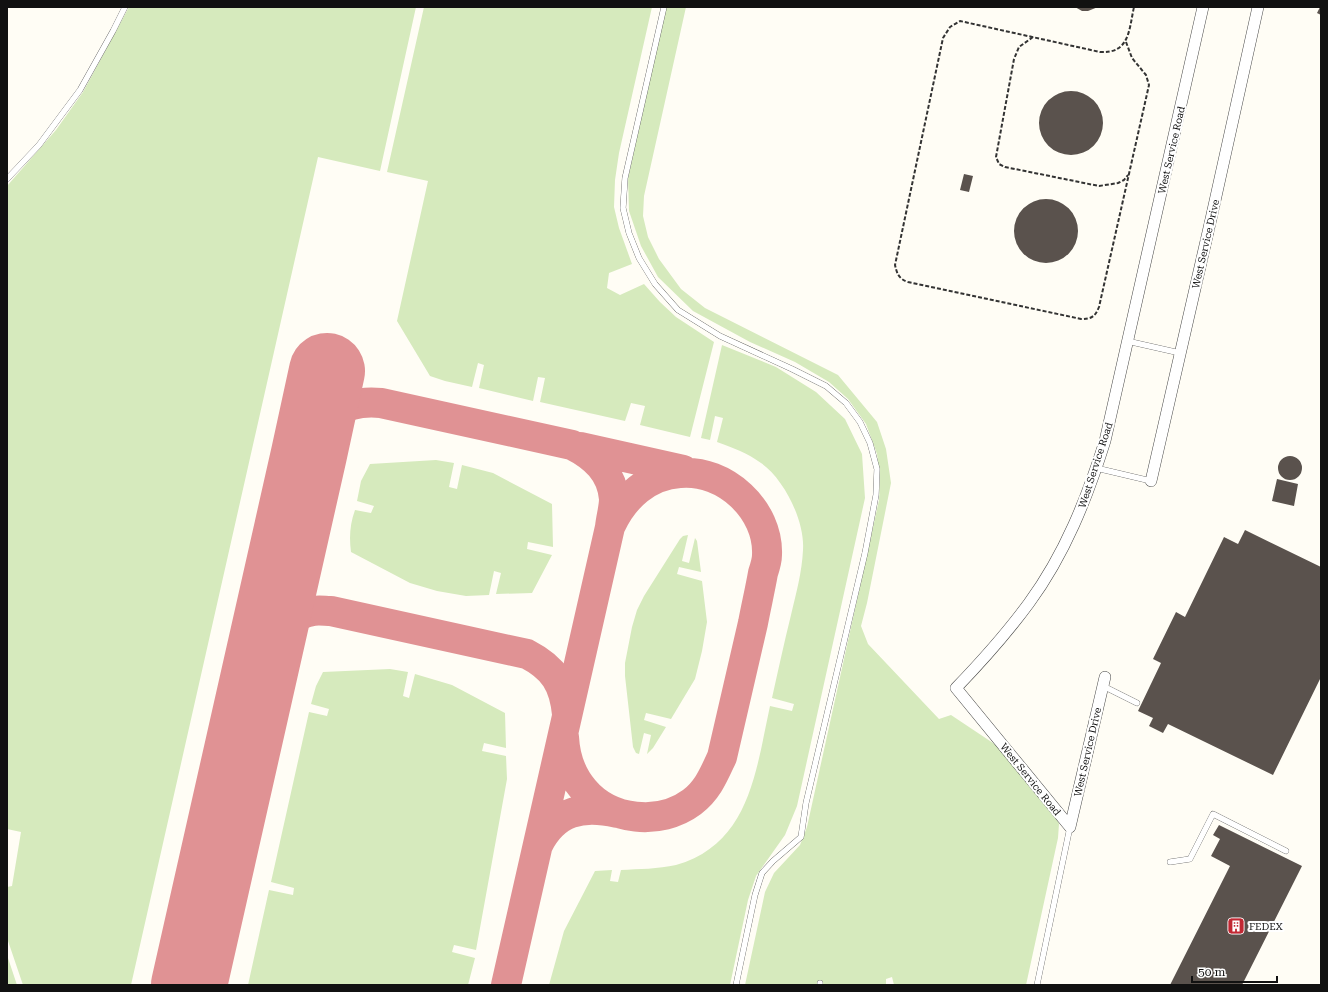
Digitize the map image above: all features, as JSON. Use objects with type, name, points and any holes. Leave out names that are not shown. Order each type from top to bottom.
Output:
[{"type":"street","name":"West Service Road","points":[[1070,827],[956,688],[993,649],[1044,580],[1069,535],[1090,488],[1105,441],[1203,7]]},
{"type":"street","name":"West Service Drive","points":[[1151,480],[1258,7]]},
{"type":"street","name":"West Service Drive","points":[[1070,827],[1104,682]]},
{"type":"lane","points":[[7,179],[39,145],[80,90],[113,32],[125,7]]},
{"type":"lane","points":[[664,7],[625,178],[623,208],[629,233],[639,258],[655,284],[678,310],[720,336],[826,386],[846,403],[860,422],[870,443],[877,468],[876,495],[865,553],[806,803],[801,837],[772,861],[762,873],[754,895],[736,985]]},
{"type":"lane","points":[[1127,341],[1180,353]]},
{"type":"lane","points":[[1096,468],[1151,480]]},
{"type":"lane","points":[[1104,682],[1137,703]]},
{"type":"lane","points":[[1170,862],[1190,859],[1213,814],[1286,851]]},
{"type":"lane","points":[[1037,985],[1070,827]]},
{"type":"path","points":[[1126,42],[1118,49],[1109,53],[960,21],[950,27],[943,38],[895,265],[896,272],[901,280],[1073,317],[1089,319],[1095,315],[1099,307],[1149,85],[1146,75],[1132,58],[1126,42],[1134,7]]},
{"type":"path","points":[[1033,37],[1019,47],[1014,59],[996,157],[999,164],[1005,167],[1099,186],[1118,183],[1124,180],[1129,174]]},
{"type":"green space","points":[[129,7],[416,7],[380,171],[318,157],[131,985],[23,985],[7,938],[7,887],[12,886],[21,832],[7,829],[7,186],[56,130],[83,92]]},
{"type":"green space","points":[[424,7],[652,7],[619,153],[615,180],[614,207],[619,228],[632,264],[609,273],[607,288],[620,295],[644,284],[676,317],[714,342],[690,437],[640,425],[645,406],[631,403],[625,421],[540,402],[545,378],[538,377],[533,401],[479,388],[484,365],[478,363],[472,387],[430,376],[397,321],[428,181],[387,172]]},
{"type":"green space","points":[[666,7],[686,7],[644,196],[643,216],[648,237],[659,259],[681,289],[705,308],[838,375],[877,422],[886,449],[891,483],[861,626],[868,644],[939,719],[951,715],[996,745],[1055,811],[1059,824],[1058,838],[1026,985],[894,985],[892,977],[886,979],[886,985],[823,985],[822,983],[812,985],[745,985],[765,892],[774,873],[800,845],[807,827],[879,500],[880,480],[877,454],[866,424],[848,399],[829,382],[795,362],[750,342],[693,311],[658,277],[641,246],[629,211],[628,178]]},
{"type":"green space","points":[[722,345],[776,367],[816,392],[845,419],[862,454],[865,498],[797,806],[785,835],[756,876],[748,900],[730,985],[549,985],[564,931],[595,871],[612,870],[610,881],[618,882],[621,870],[676,865],[701,855],[720,840],[735,822],[746,802],[760,755],[770,706],[792,711],[794,704],[772,698],[800,575],[803,550],[801,526],[797,514],[785,490],[778,479],[769,470],[756,459],[717,442],[723,418],[715,416],[710,440],[701,438]]},
{"type":"green space","points":[[436,460],[454,463],[449,487],[457,489],[462,465],[493,473],[552,504],[553,547],[528,542],[527,549],[552,555],[532,593],[496,594],[501,573],[494,571],[489,595],[466,596],[437,591],[410,583],[351,552],[350,531],[355,510],[371,513],[374,506],[357,501],[361,481],[370,464]]},
{"type":"green space","points":[[688,535],[682,561],[689,563],[695,538],[697,541],[701,572],[679,567],[677,574],[702,581],[707,622],[702,651],[695,679],[671,719],[646,713],[644,720],[666,727],[653,748],[647,754],[651,735],[644,733],[639,754],[636,753],[633,747],[625,676],[625,663],[632,627],[637,610],[644,596],[680,539],[683,536]]},
{"type":"green space","points":[[390,669],[408,672],[403,696],[409,698],[415,674],[452,685],[505,713],[506,748],[484,743],[482,751],[506,756],[507,779],[476,950],[454,945],[452,952],[475,958],[468,985],[248,985],[269,890],[293,895],[294,888],[271,882],[309,712],[327,716],[329,709],[311,704],[316,686],[323,672]]},
{"type":"green space","points":[[7,955],[17,985],[7,985]]},
{"type":"building","points":[[1075,7],[1098,7],[1088,11],[1082,11]]},
{"type":"building","points":[[1321,7],[1321,15],[1317,13]]},
{"type":"building","points":[[1071,91],[1089,96],[1094,100],[1098,105],[1103,123],[1098,141],[1094,146],[1089,150],[1071,155],[1053,150],[1048,146],[1044,141],[1039,123],[1044,105],[1048,100],[1053,96]]},
{"type":"building","points":[[964,174],[973,176],[969,192],[960,190]]},
{"type":"building","points":[[1046,199],[1064,205],[1072,213],[1078,231],[1072,249],[1064,257],[1046,263],[1028,257],[1020,249],[1014,231],[1020,213],[1028,205]]},
{"type":"building","points":[[1290,456],[1298,460],[1302,468],[1298,476],[1290,480],[1282,476],[1278,468],[1282,460]]},
{"type":"building","points":[[1277,479],[1298,484],[1294,506],[1272,501]]},
{"type":"building","points":[[1245,530],[1321,567],[1321,677],[1273,775],[1168,724],[1163,733],[1149,726],[1153,718],[1138,711],[1161,663],[1153,659],[1176,612],[1185,617],[1224,537],[1238,544]]},
{"type":"building","name":"FEDEX","points":[[1219,825],[1302,866],[1242,985],[1170,985],[1230,866],[1211,856],[1220,839],[1213,835]]},
{"type":"taxiway","points":[[309,454],[327,421],[335,414],[354,404],[381,403],[572,445],[588,454],[600,466],[606,473],[613,489],[614,506],[610,527],[506,985]]},
{"type":"taxiway","points":[[580,447],[683,470]]},
{"type":"taxiway","points":[[564,737],[567,758],[572,772],[579,784],[595,800],[607,808],[621,814],[636,817],[651,817],[665,815],[679,810],[698,797],[713,776],[722,757],[767,560],[766,538],[761,523],[752,508],[728,485],[713,478],[697,474],[680,473],[668,475],[648,483],[638,489],[630,497],[616,515],[611,525]]},
{"type":"taxiway","points":[[253,703],[265,660],[270,646],[277,634],[286,624],[298,616],[313,611],[331,611],[527,654],[544,665],[556,678],[566,703],[567,714]]},
{"type":"taxiway","points":[[538,845],[553,825],[561,818],[571,813],[592,810],[617,813]]},
{"type":"runway","points":[[189,985],[327,371]]},
{"type":"place","name":"FEDEX","points":[[1236,926]]}]
